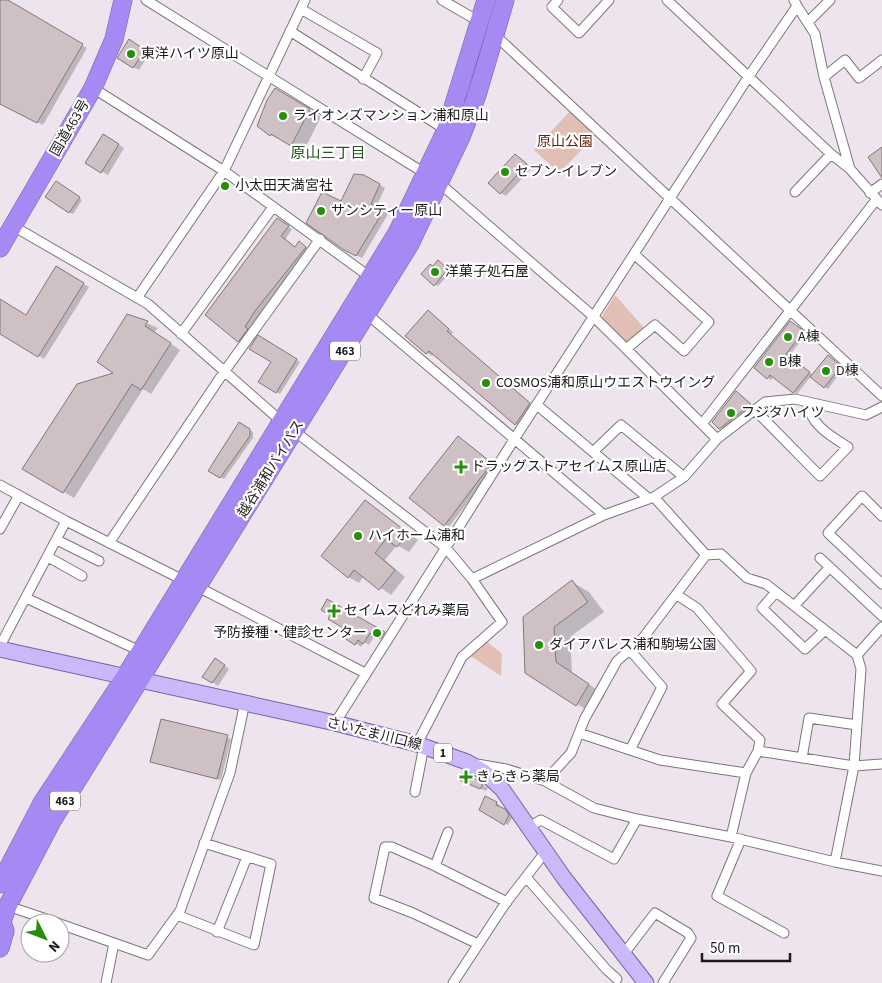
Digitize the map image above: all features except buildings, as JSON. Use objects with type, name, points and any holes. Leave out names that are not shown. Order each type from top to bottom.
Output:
[{"type":"highway","name":"国道463号","points":[[0,248],[93,88],[114,39],[123,0]]},
{"type":"highway","name":"越谷浦和バイパス","points":[[0,884],[42,803],[133,679],[140,651],[191,583],[294,431],[410,244],[433,179],[486,0]]},
{"type":"highway","name":"越谷浦和バイパス","points":[[0,948],[4,931],[2,915],[52,821],[133,679],[191,583],[280,420],[433,179],[477,95],[505,0]]},
{"type":"main road","name":"さいたま川口線","points":[[0,648],[335,723],[421,745],[467,762],[494,780],[646,983]]},
{"type":"street","points":[[146,0],[433,179],[594,318],[717,440]]},
{"type":"street","points":[[137,298],[224,171],[305,0]]},
{"type":"street","points":[[442,0],[480,22]]},
{"type":"street","points":[[558,0],[552,7],[579,33],[608,0]]},
{"type":"street","points":[[666,0],[831,154],[850,169],[876,199]]},
{"type":"street","points":[[808,22],[830,0]]},
{"type":"street","points":[[335,723],[515,438],[670,200],[795,3],[815,34],[824,78],[850,169]]},
{"type":"street","points":[[301,9],[377,54],[363,79]]},
{"type":"street","points":[[290,31],[446,130]]},
{"type":"street","points":[[495,35],[882,396]]},
{"type":"street","points":[[824,78],[845,60],[860,78],[882,60]]},
{"type":"street","points":[[93,88],[224,171],[320,239],[370,278]]},
{"type":"street","points":[[795,192],[831,154]]},
{"type":"street","points":[[702,424],[876,199],[882,184]]},
{"type":"street","points":[[181,334],[273,207]]},
{"type":"street","points":[[13,226],[148,304],[280,420],[446,548],[472,579],[502,622],[462,657],[421,745],[415,792]]},
{"type":"street","points":[[109,543],[224,372],[320,239]]},
{"type":"street","points":[[626,349],[655,325],[684,351],[709,322],[634,255]]},
{"type":"street","points":[[368,314],[604,515]]},
{"type":"street","points":[[472,579],[604,515],[651,498],[684,478],[717,440],[765,402],[795,399],[866,415],[882,407]]},
{"type":"street","points":[[756,410],[800,458],[820,476],[848,448],[821,429],[809,415],[807,402]]},
{"type":"street","points":[[537,405],[651,498],[706,555]]},
{"type":"street","points":[[593,452],[621,425],[684,478]]},
{"type":"street","points":[[0,484],[66,521],[365,673]]},
{"type":"street","points":[[0,529],[19,495]]},
{"type":"street","points":[[882,516],[862,496],[828,533],[882,584]]},
{"type":"street","points":[[0,648],[66,521]]},
{"type":"street","points":[[57,540],[99,561]]},
{"type":"street","points":[[545,781],[571,753],[579,733],[617,660],[643,638],[706,555],[720,554],[747,578],[766,584],[857,655],[861,669],[854,766],[835,862]]},
{"type":"street","points":[[48,557],[82,576]]},
{"type":"street","points":[[820,558],[882,616]]},
{"type":"street","points":[[794,606],[829,568]]},
{"type":"street","points":[[776,592],[762,608],[805,649],[825,630]]},
{"type":"street","points":[[677,595],[697,608],[751,671],[722,704],[760,740],[758,751],[746,773],[731,837]]},
{"type":"street","points":[[26,598],[140,651]]},
{"type":"street","points":[[857,655],[882,627]]},
{"type":"street","points":[[629,649],[662,687],[630,750]]},
{"type":"street","points":[[70,927],[148,955],[177,915],[230,773],[245,702]]},
{"type":"street","points":[[802,758],[809,718],[857,725]]},
{"type":"street","points":[[579,733],[660,760],[746,773]]},
{"type":"street","points":[[758,751],[854,766],[882,764]]},
{"type":"street","points":[[467,762],[506,769],[545,781],[594,808],[637,819],[741,839],[835,862],[882,871]]},
{"type":"street","points":[[529,827],[541,820],[614,859],[637,819]]},
{"type":"street","points":[[436,866],[448,832]]},
{"type":"street","points":[[741,839],[717,896],[784,933]]},
{"type":"street","points":[[177,915],[254,946],[271,864],[204,843]]},
{"type":"street","points":[[478,944],[413,913],[374,898],[385,847],[392,847],[436,866],[507,902]]},
{"type":"street","points":[[452,983],[507,902],[546,851]]},
{"type":"street","points":[[217,932],[247,857]]},
{"type":"street","points":[[526,877],[616,981],[655,913],[688,932],[690,938],[663,983]]},
{"type":"street","points":[[2,915],[20,918]]},
{"type":"street","points":[[106,983],[114,943]]},
{"type":"green space","name":"原山公園","points":[[570,111],[596,135],[559,173],[534,150]]},
{"type":"green space","points":[[615,295],[646,330],[627,345],[601,318]]},
{"type":"green space","points":[[485,640],[502,654],[501,676],[469,655]]},
{"type":"place","name":"東洋ハイツ原山","points":[[131,54]]},
{"type":"place","name":"ライオンズマンション浦和原山","points":[[283,116]]},
{"type":"place","name":"セブン-イレブン","points":[[505,172]]},
{"type":"place","name":"小太田天満宮社","points":[[225,186]]},
{"type":"place","name":"サンシティー原山","points":[[321,211]]},
{"type":"place","name":"洋菓子処石屋","points":[[435,272]]},
{"type":"place","name":"A棟","points":[[788,337]]},
{"type":"place","name":"B棟","points":[[769,362]]},
{"type":"place","name":"D棟","points":[[826,371]]},
{"type":"place","name":"COSMOS浦和原山ウエストウイング","points":[[486,383]]},
{"type":"place","name":"フジタハイツ","points":[[731,413]]},
{"type":"place","name":"ドラッグストアセイムス原山店","points":[[461,467]]},
{"type":"place","name":"ハイホーム浦和","points":[[358,536]]},
{"type":"place","name":"セイムスどれみ薬局","points":[[334,611]]},
{"type":"place","name":"予防接種・健診センター","points":[[377,633]]},
{"type":"place","name":"ダイアパレス浦和駒場公園","points":[[539,645]]},
{"type":"place","name":"きらきら薬局","points":[[466,777]]},
{"type":"district","name":"原山三丁目","points":[[328,153]]}]
